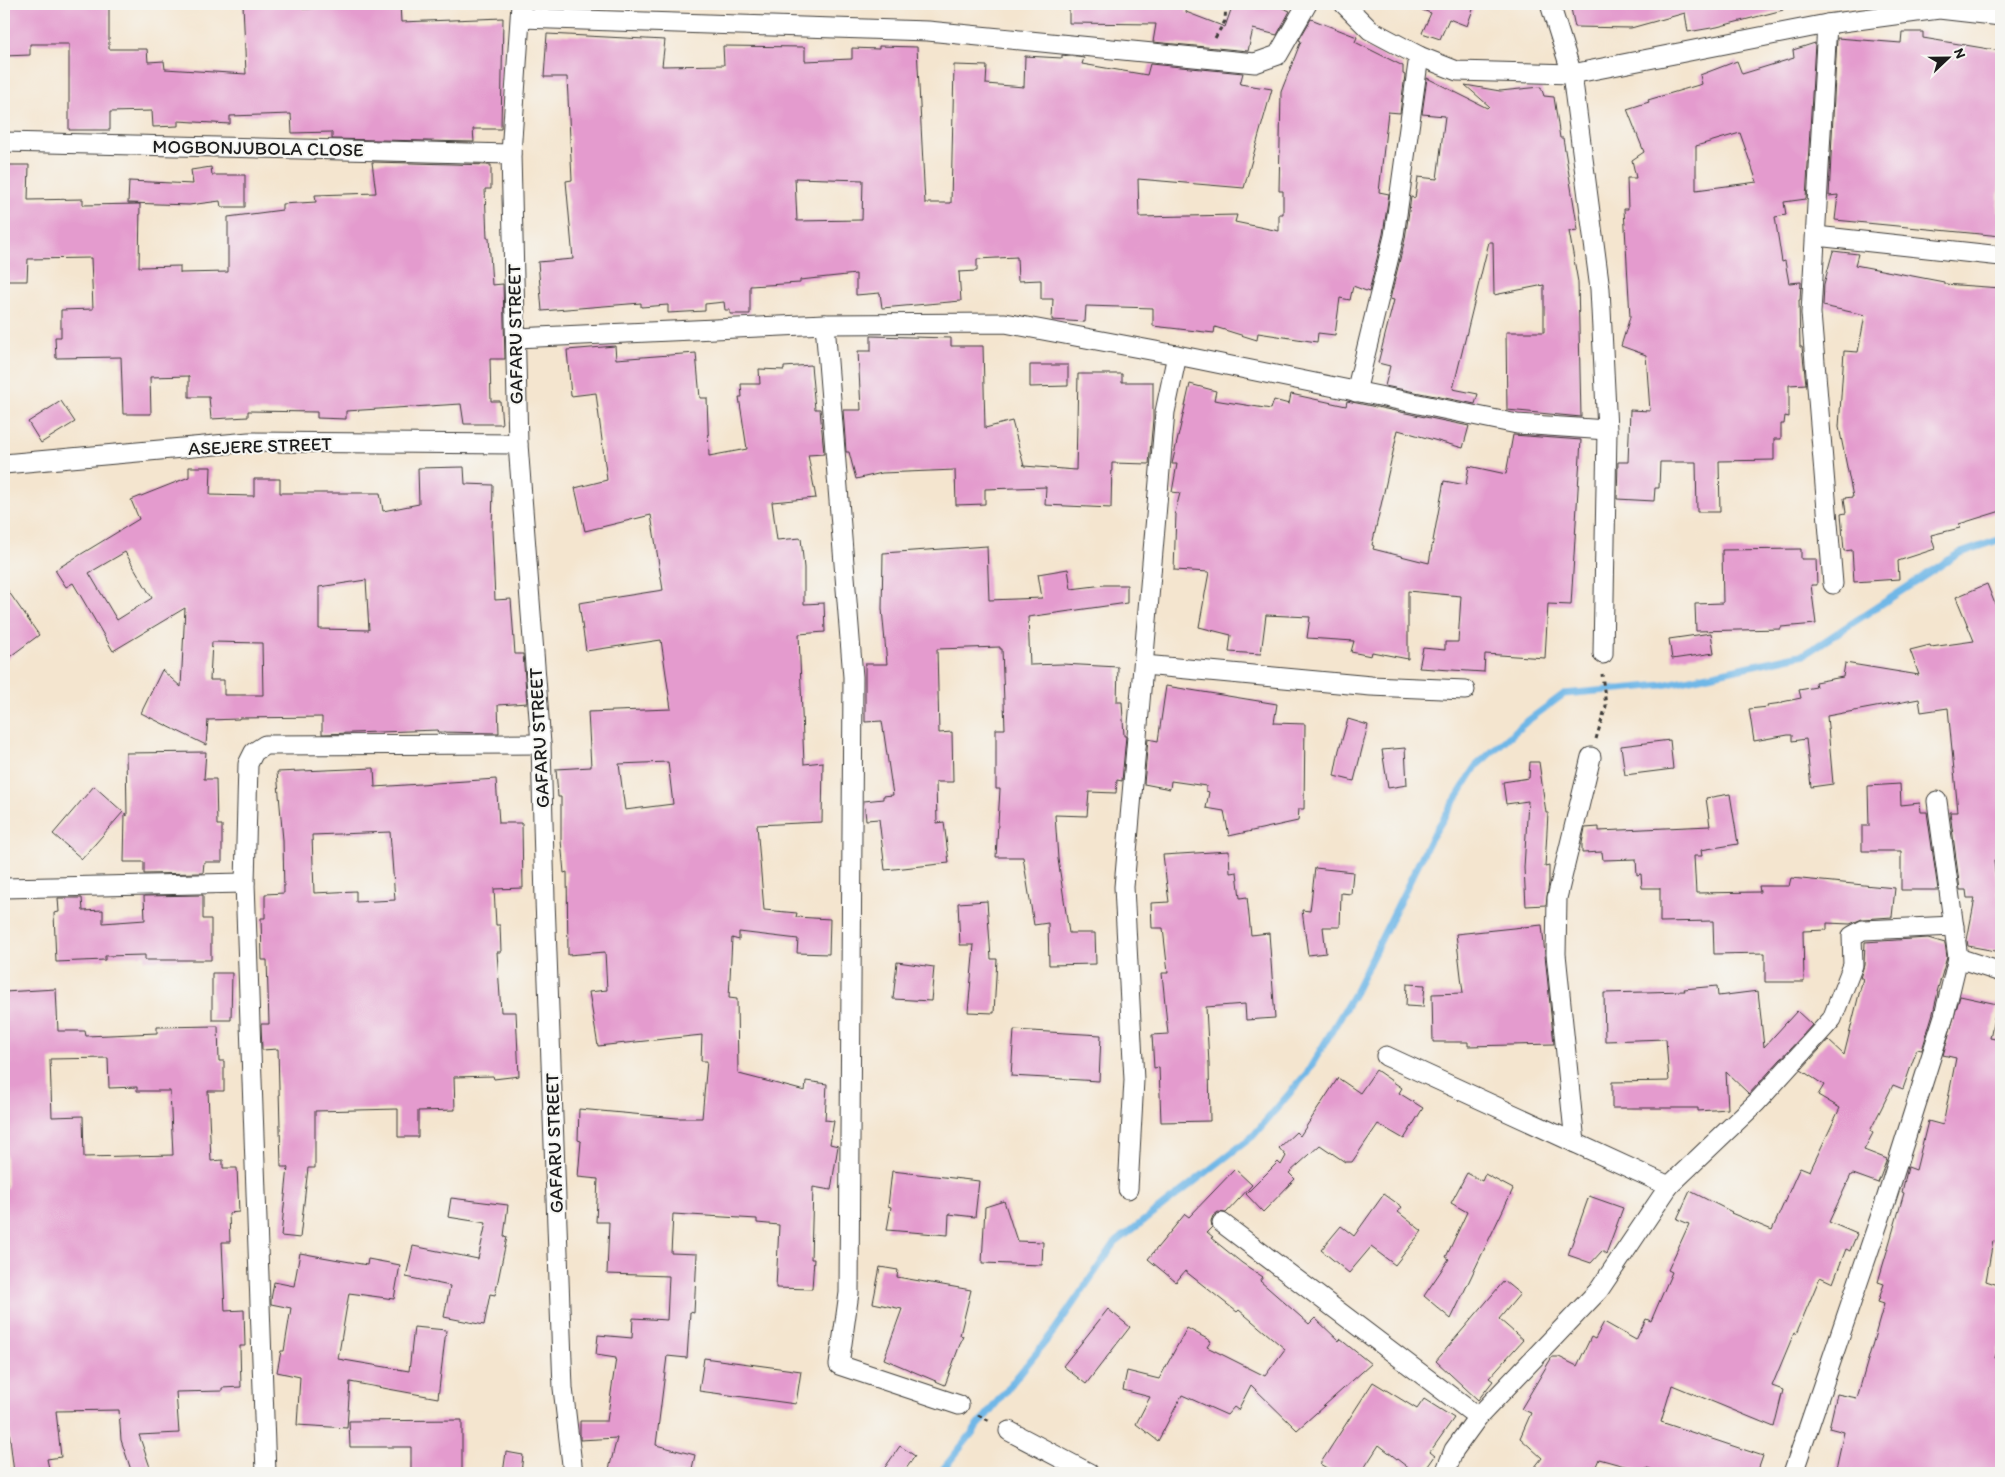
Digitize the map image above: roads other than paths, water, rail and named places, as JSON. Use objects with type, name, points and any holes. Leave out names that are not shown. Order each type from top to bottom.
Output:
[{"type":"street","points":[[521,11],[928,30],[1255,63],[1278,55],[1307,4]]},
{"type":"street","points":[[1344,4],[1370,30],[1419,56],[1457,71],[1572,74],[1827,24],[1939,9],[2001,16]]},
{"type":"street","points":[[1550,4],[1572,74],[1600,289],[1607,430],[1603,654]]},
{"type":"street","name":"GAFARU STREET","points":[[521,11],[512,154],[518,444],[541,744],[544,900],[563,1388],[573,1473]]},
{"type":"street","points":[[1827,24],[1811,313],[1833,584]]},
{"type":"street","points":[[1356,392],[1394,236],[1419,56]]},
{"type":"street","name":"MOGBONJUBOLA CLOSE","points":[[4,142],[512,154]]},
{"type":"street","points":[[1816,236],[2001,256]]},
{"type":"street","points":[[516,338],[825,324],[1005,323],[1177,355],[1517,424],[1607,430]]},
{"type":"street","points":[[825,324],[853,677],[849,1293],[838,1365],[959,1405]]},
{"type":"street","points":[[1128,1189],[1134,1080],[1124,887],[1165,412],[1177,355]]},
{"type":"street","name":"ASEJERE STREET","points":[[4,464],[249,442],[518,444]]},
{"type":"street","points":[[1144,665],[1371,686],[1465,690]]},
{"type":"street","points":[[266,1473],[245,882],[248,764],[254,752],[265,745],[541,744]]},
{"type":"street","points":[[1574,1142],[1556,954],[1556,898],[1591,757]]},
{"type":"street","points":[[1793,1473],[1886,1200],[1944,1016],[1958,958],[1938,801]]},
{"type":"street","points":[[4,888],[245,882]]},
{"type":"street","points":[[1445,1473],[1454,1450],[1478,1417],[1599,1290],[1669,1186],[1756,1103],[1832,1020],[1853,965],[1852,936],[1863,930],[1954,926]]},
{"type":"street","points":[[1958,958],[2001,972]]},
{"type":"street","points":[[1386,1056],[1669,1186]]},
{"type":"street","points":[[1222,1224],[1478,1417]]},
{"type":"street","points":[[1009,1431],[1089,1473]]},
{"type":"waterway","points":[[940,1473],[1054,1331],[1115,1243],[1253,1136],[1307,1073],[1355,992],[1430,840],[1477,765],[1526,722],[1564,694],[1663,685],[1805,654],[1958,554],[2001,539]]}]
